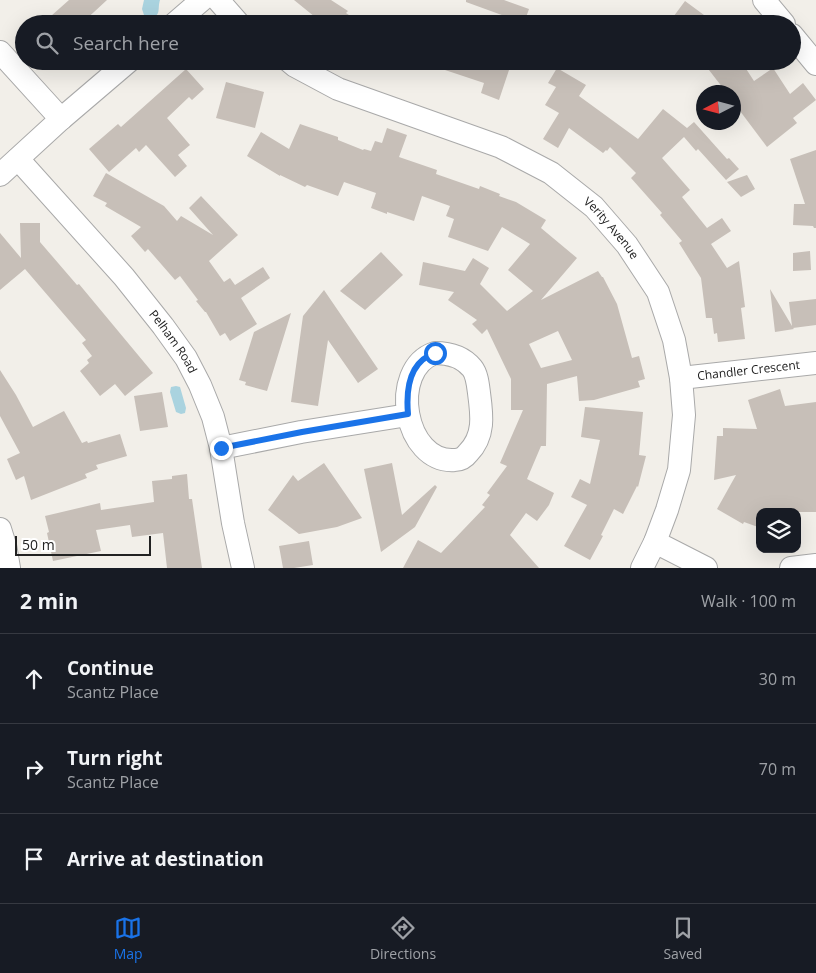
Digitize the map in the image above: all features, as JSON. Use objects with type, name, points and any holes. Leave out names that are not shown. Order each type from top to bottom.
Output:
[{"type":"street","points":[[184,15],[202,0]]},
{"type":"street","points":[[218,0],[231,15]]},
{"type":"street","points":[[764,0],[776,15]]},
{"type":"street","points":[[801,46],[816,64]]},
{"type":"street","points":[[0,52],[15,68]]},
{"type":"street","points":[[16,70],[61,119]]},
{"type":"street","points":[[0,175],[61,119],[119,70]]},
{"type":"street","name":"Verity Avenue","points":[[302,70],[338,89],[501,147],[551,173],[594,206],[627,244],[658,292],[674,340],[681,378],[684,415],[679,470],[655,542],[642,568]]},
{"type":"street","name":"Pelham Road","points":[[18,159],[124,277],[186,358],[213,417],[221,448],[242,568]]},
{"type":"street","points":[[435,353],[453,355],[463,360],[473,369],[478,382],[482,423],[480,436],[475,446],[465,457],[456,460],[443,459],[433,455],[422,446],[413,432],[408,414],[407,399],[411,375],[416,367],[429,355],[435,353]]},
{"type":"street","name":"Chandler Crescent","points":[[681,378],[816,363]]},
{"type":"street","points":[[221,448],[408,414]]},
{"type":"street","points":[[0,529],[5,545],[8,568]]},
{"type":"street","points":[[655,542],[706,568]]},
{"type":"street","points":[[792,568],[816,565]]},
{"type":"water","points":[[144,0],[160,0],[157,15],[144,15],[142,9]]},
{"type":"water","points":[[171,387],[180,387],[186,408],[185,413],[176,412],[170,392]]},
{"type":"building","points":[[69,0],[107,0],[91,15],[52,15]]},
{"type":"building","points":[[294,0],[331,0],[348,11],[346,13],[349,15],[313,15]]},
{"type":"building","points":[[466,0],[504,0],[529,9],[527,15],[502,15],[466,2]]},
{"type":"building","points":[[685,1],[704,15],[675,15]]},
{"type":"building","points":[[185,70],[204,89],[192,100],[189,97],[167,118],[190,145],[178,155],[187,166],[175,177],[146,145],[139,152],[136,148],[109,172],[89,149],[118,124],[121,127]]},
{"type":"building","points":[[445,70],[509,70],[499,100],[481,93],[484,83]]},
{"type":"building","points":[[556,70],[560,70],[586,85],[579,96],[638,139],[663,109],[687,128],[694,122],[696,130],[701,130],[727,159],[729,158],[739,169],[726,180],[698,149],[696,151],[684,137],[662,158],[690,190],[682,197],[707,228],[722,218],[731,231],[711,244],[727,268],[739,261],[745,307],[741,308],[745,339],[718,342],[717,333],[714,334],[712,318],[706,318],[701,278],[679,243],[682,241],[660,215],[662,213],[631,178],[636,173],[610,147],[603,153],[569,128],[558,148],[543,139],[559,113],[545,105],[556,87],[548,83]]},
{"type":"building","points":[[709,70],[747,70],[754,81],[770,70],[774,70],[790,94],[803,83],[816,100],[793,118],[797,123],[767,147],[741,112],[741,85],[721,85]]},
{"type":"building","points":[[226,82],[264,92],[255,128],[216,118]]},
{"type":"building","points":[[300,124],[338,137],[338,140],[363,150],[371,151],[375,141],[382,143],[387,128],[407,135],[399,157],[437,170],[436,174],[479,189],[480,186],[516,202],[546,220],[541,228],[577,258],[541,300],[598,271],[603,277],[617,304],[632,358],[639,356],[645,379],[638,381],[640,387],[594,400],[579,401],[577,376],[547,384],[546,446],[541,446],[527,479],[554,493],[549,505],[537,521],[526,513],[510,535],[539,568],[403,568],[418,540],[441,553],[485,507],[482,505],[490,495],[487,493],[507,466],[500,463],[523,410],[511,410],[511,379],[487,329],[482,334],[472,324],[477,320],[448,300],[454,292],[419,285],[423,262],[465,271],[473,258],[489,268],[480,284],[507,311],[533,291],[508,270],[530,244],[502,227],[488,251],[448,237],[454,219],[446,216],[450,206],[422,196],[414,221],[371,208],[376,193],[344,182],[338,196],[307,185],[305,187],[280,176],[247,156],[261,132],[289,149]],"holes":[[[558,331],[572,360],[541,368],[529,344]]]},
{"type":"building","points":[[816,150],[816,228],[813,226],[793,225],[794,204],[805,204],[790,159]]},
{"type":"building","points":[[106,173],[164,206],[177,221],[181,216],[213,235],[189,208],[201,196],[238,235],[209,261],[224,282],[230,278],[235,285],[263,267],[270,278],[241,298],[257,324],[230,341],[225,333],[220,336],[206,312],[196,301],[198,300],[180,276],[175,280],[148,249],[145,252],[131,236],[141,227],[105,206],[107,203],[93,196]]},
{"type":"building","points":[[747,175],[755,189],[741,197],[727,182]]},
{"type":"building","points":[[20,223],[40,223],[40,242],[77,285],[79,284],[153,373],[125,396],[115,384],[100,396],[80,371],[89,363],[87,360],[92,356],[82,343],[86,340],[25,269],[0,290],[0,233],[21,258]]},
{"type":"building","points":[[810,251],[811,270],[793,271],[793,253]]},
{"type":"building","points":[[381,252],[403,275],[365,310],[340,291]]},
{"type":"building","points":[[770,289],[792,326],[789,302],[816,299],[816,325],[775,332]]},
{"type":"building","points":[[324,290],[378,369],[358,383],[328,340],[318,406],[291,402],[303,316]]},
{"type":"building","points":[[291,313],[267,391],[245,385],[246,382],[239,380],[254,332]]},
{"type":"building","points":[[0,370],[33,427],[64,411],[82,443],[120,434],[127,456],[96,465],[98,469],[85,474],[87,478],[31,500],[24,476],[16,480],[7,459],[20,453],[0,416]]},
{"type":"building","points":[[780,389],[785,406],[816,402],[816,512],[801,512],[801,508],[756,508],[756,526],[744,522],[743,524],[717,509],[736,475],[714,480],[717,436],[723,436],[723,428],[757,429],[748,400]]},
{"type":"building","points":[[162,392],[168,427],[140,431],[134,396]]},
{"type":"building","points":[[585,407],[643,412],[639,455],[646,456],[638,487],[623,514],[614,509],[601,535],[603,536],[590,560],[564,546],[587,505],[571,497],[580,479],[590,484],[600,440],[581,437]]},
{"type":"building","points":[[324,463],[362,518],[337,527],[299,534],[268,510],[293,475],[298,481]]},
{"type":"building","points":[[392,463],[402,515],[435,485],[437,487],[415,527],[381,552],[364,469]]},
{"type":"building","points":[[187,474],[189,499],[192,499],[202,568],[167,568],[163,533],[132,537],[130,525],[96,530],[101,551],[53,561],[45,516],[100,503],[101,510],[154,502],[152,481],[172,479],[172,476]]},
{"type":"building","points":[[309,541],[313,565],[283,568],[279,546]]},
{"type":"route","points":[[221,448],[408,414],[407,399],[411,375],[421,361],[435,353]]}]
